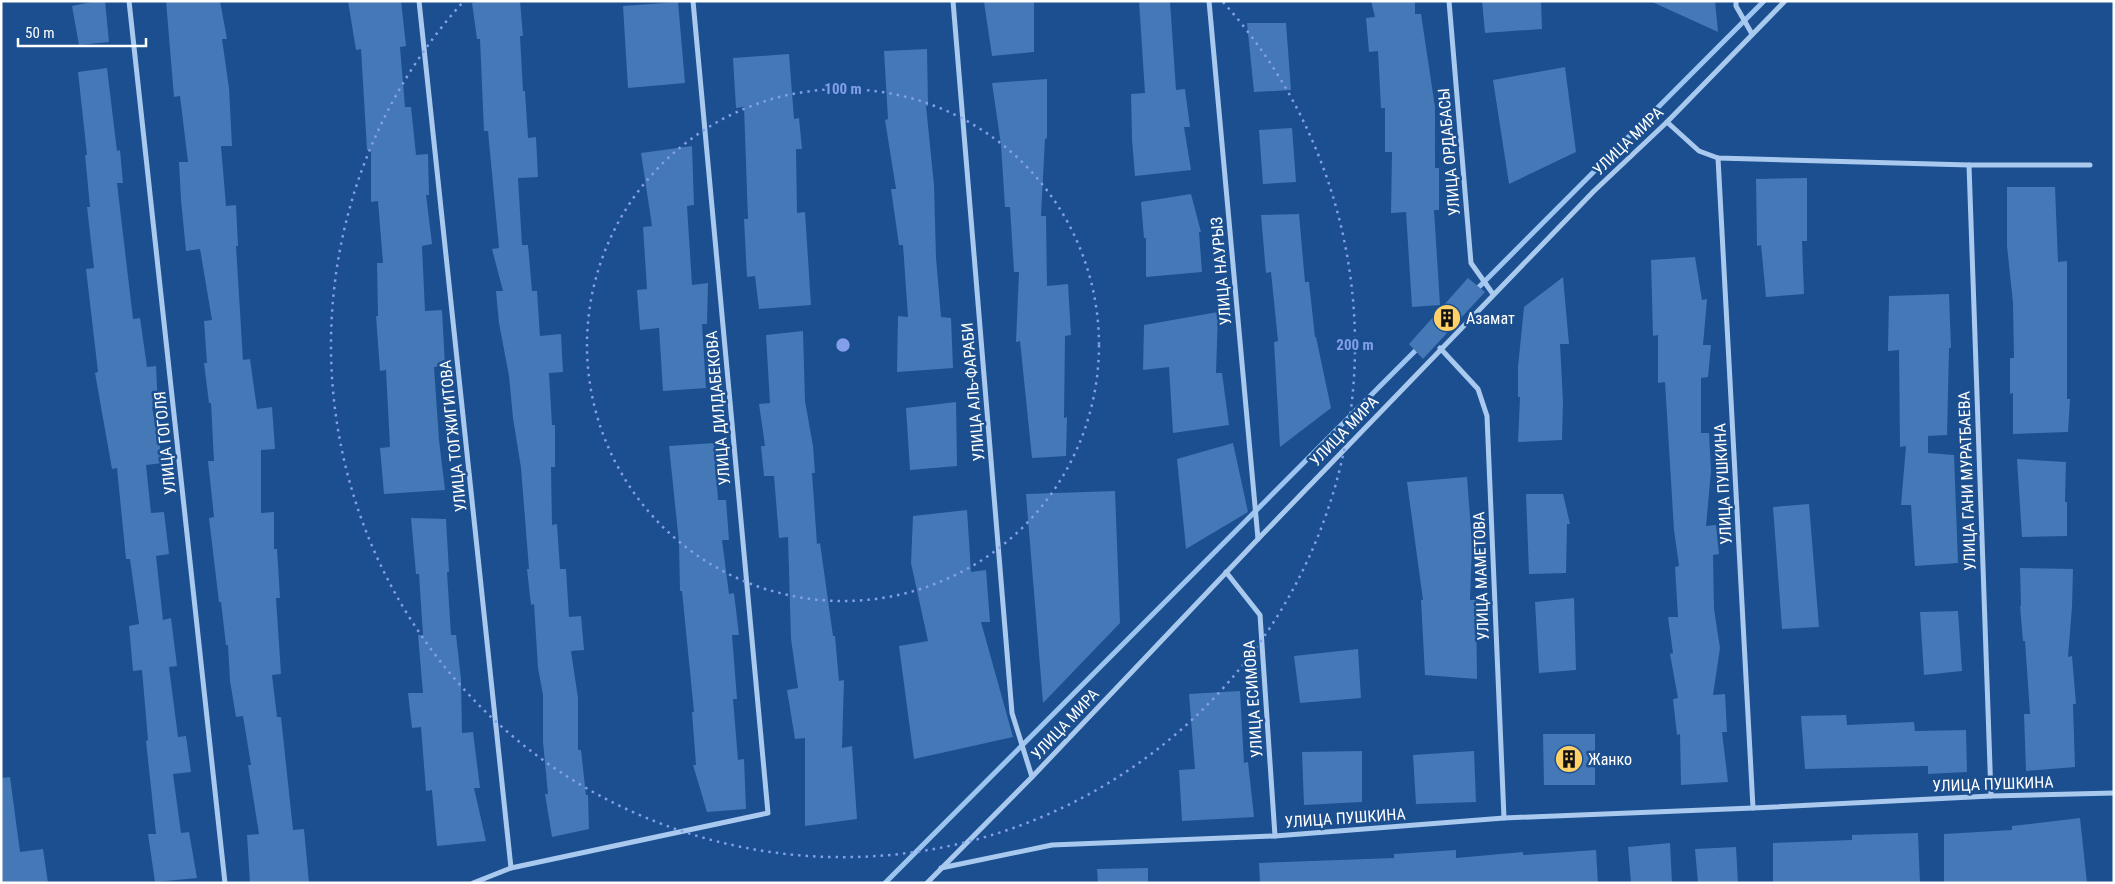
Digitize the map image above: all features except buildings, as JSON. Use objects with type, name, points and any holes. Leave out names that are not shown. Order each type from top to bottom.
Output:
[{"type":"street","name":"УЛИЦА ГОГОЛЯ","points":[[130,1],[225,883]]},
{"type":"street","name":"УЛИЦА ТОГЖИГИТОВА","points":[[419,1],[511,868]]},
{"type":"street","name":"УЛИЦА ДИЛДАБЕКОВА","points":[[511,868],[768,813],[693,1]]},
{"type":"street","name":"УЛИЦА АЛЬ-ФАРАБИ","points":[[953,1],[1012,712],[1032,777]]},
{"type":"street","name":"УЛИЦА НАУРЫЗ","points":[[1209,1],[1258,539]]},
{"type":"street","name":"УЛИЦА ОРДАБАСЫ","points":[[1449,1],[1471,263],[1493,294]]},
{"type":"street","points":[[1736,1],[1736,6],[1752,34]]},
{"type":"street","name":"УЛИЦА МИРА","points":[[928,883],[940,868],[1032,777],[1440,348],[1594,191],[1667,122],[1785,1]]},
{"type":"street","points":[[1667,122],[1699,151],[1718,158],[1969,165],[2090,165]]},
{"type":"street","name":"УЛИЦА ПУШКИНА","points":[[1718,158],[1753,808]]},
{"type":"street","name":"УЛИЦА ГАНИ МУРАТБАЕВА","points":[[1969,165],[1991,796]]},
{"type":"street","name":"УЛИЦА МАМЕТОВА","points":[[1440,348],[1478,389],[1487,416],[1504,818]]},
{"type":"street","name":"УЛИЦА ЕСИМОВА","points":[[1226,572],[1260,615],[1275,836]]},
{"type":"street","name":"УЛИЦА ПУШКИНА","points":[[940,868],[1052,845],[1275,836],[1504,818],[1991,796],[2114,793]]},
{"type":"street","points":[[473,883],[511,868]]},
{"type":"waterway","points":[[1475,291],[1764,1]]},
{"type":"waterway","points":[[885,883],[1419,347]]},
{"type":"place","name":"Азамат","points":[[1447,318]]},
{"type":"place","name":"Жанко","points":[[1569,759]]}]
